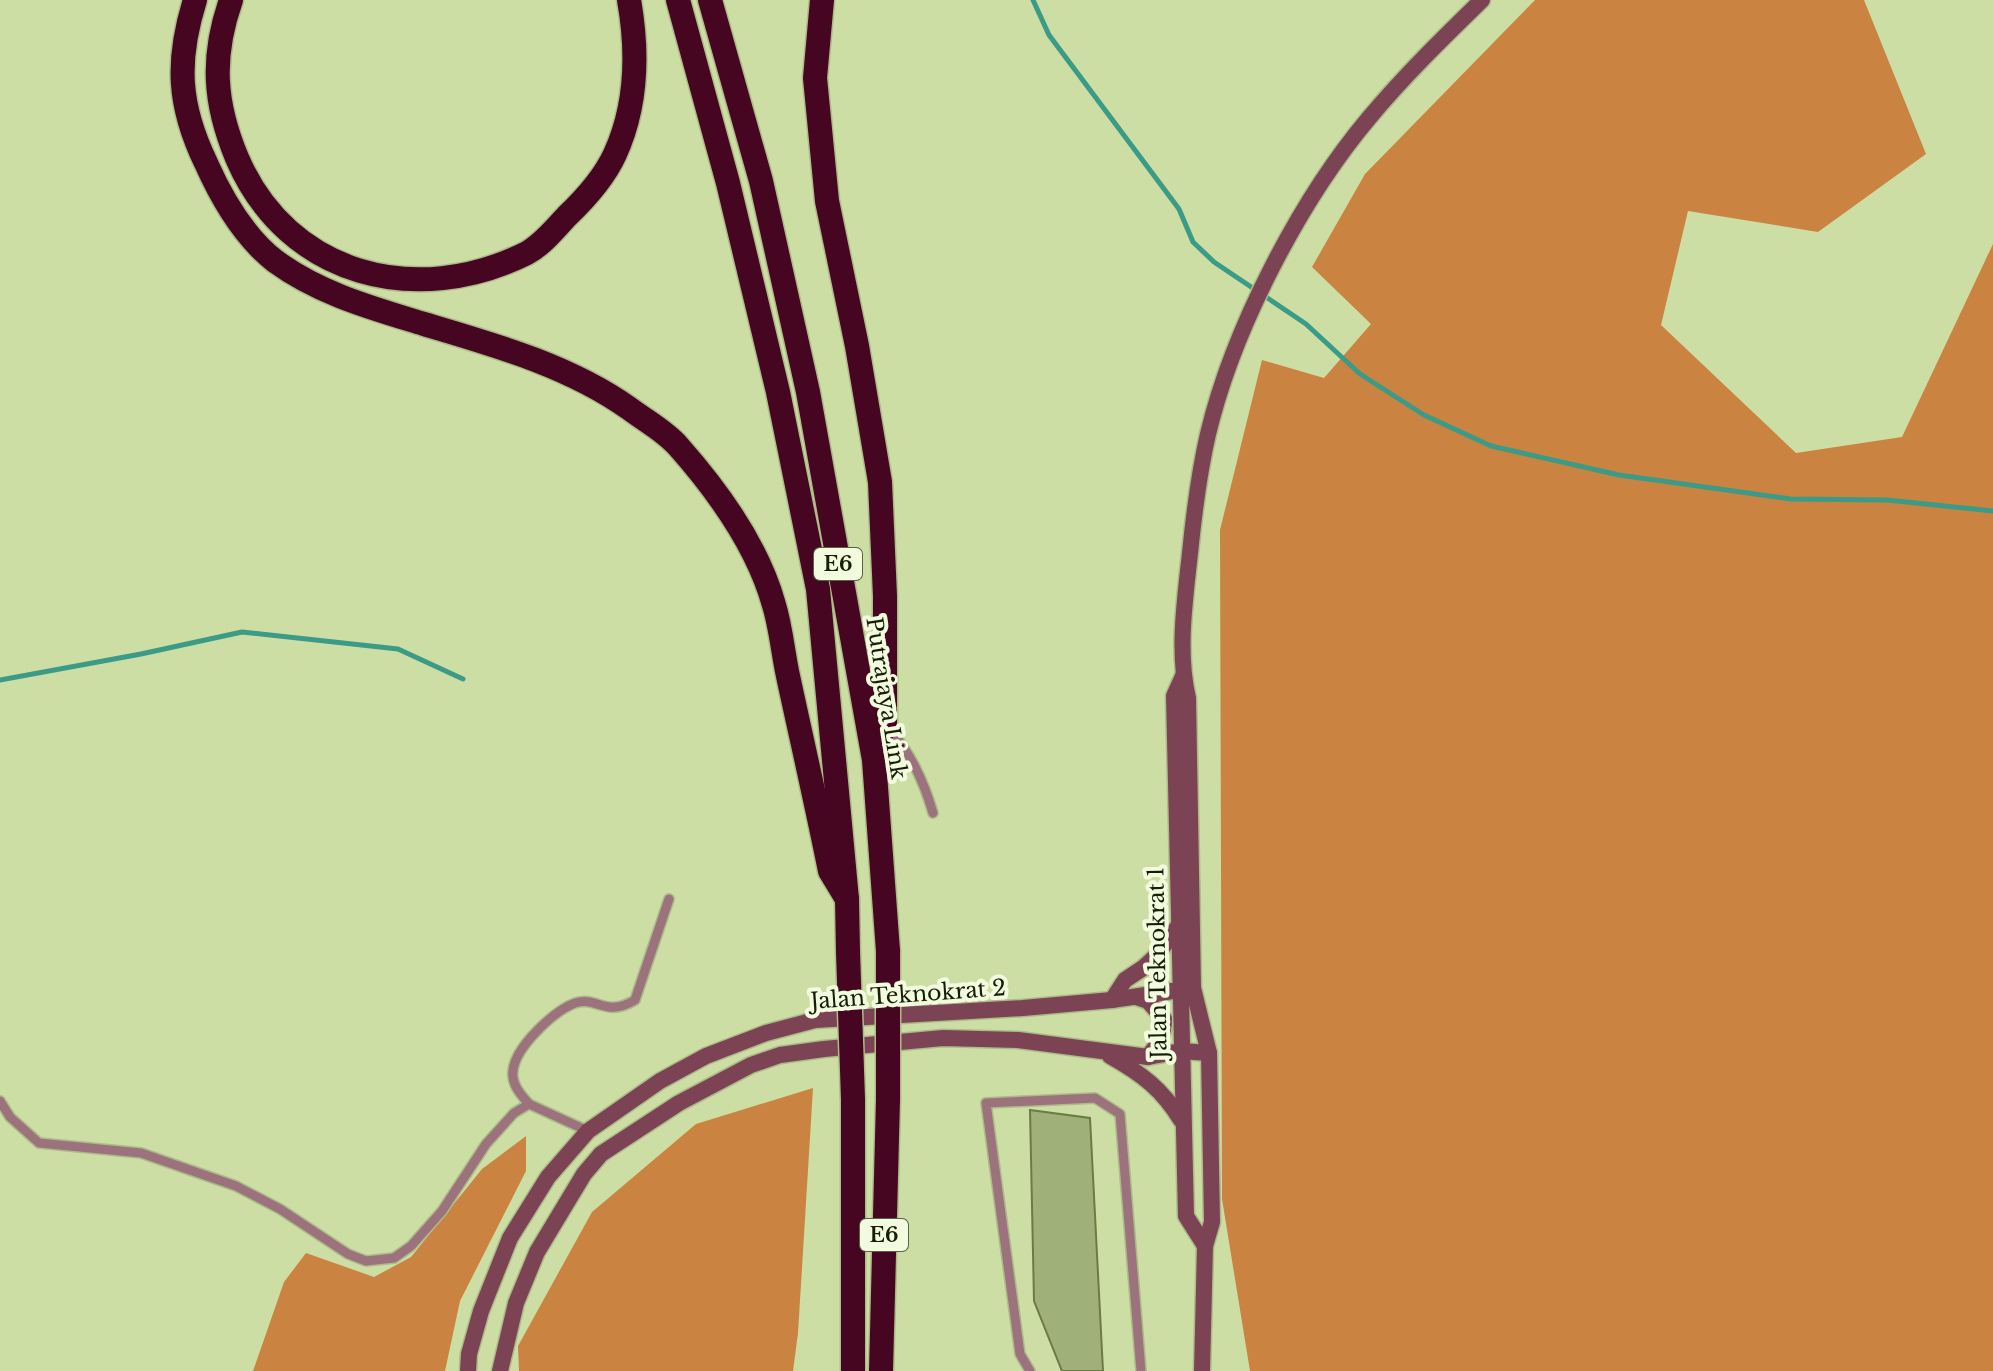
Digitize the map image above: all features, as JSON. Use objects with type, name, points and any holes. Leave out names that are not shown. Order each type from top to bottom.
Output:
[{"type":"highway","points":[[195,0],[184,34],[182,71],[185,111],[220,195],[244,228],[273,259],[311,283],[352,302],[467,337],[563,371],[594,386],[676,443],[715,494],[749,547],[774,605],[830,871],[847,899]]},
{"type":"highway","points":[[231,0],[219,39],[218,104],[244,173],[264,205],[290,232],[325,256],[363,274],[408,281],[453,279],[530,252],[592,191],[615,154],[634,95],[633,26],[629,0]]},
{"type":"highway","name":"E6","points":[[678,0],[728,183],[778,392],[818,589],[847,899],[853,1099],[853,1371]]},
{"type":"highway","name":"Putrajaya Link","points":[[710,0],[761,181],[808,392],[874,760],[888,951],[888,1099],[881,1371]]},
{"type":"highway","points":[[822,0],[815,78],[825,186],[880,482],[885,596],[885,723],[874,760]]},
{"type":"main road","name":"Jalan Teknokrat 1","points":[[1205,1246],[1186,1216],[1181,1051],[1186,988],[1188,698],[1183,676],[1186,584],[1194,510],[1208,432],[1241,335],[1287,240],[1325,179],[1368,119],[1422,59],[1482,0]]},
{"type":"main road","name":"Jalan Teknokrat 1","points":[[1183,676],[1174,696],[1179,925],[1186,988],[1209,1053],[1212,1222],[1205,1246],[1202,1371]]},
{"type":"main road","points":[[1112,1000],[1125,980],[1157,955],[1179,925]]},
{"type":"main road","name":"Jalan Teknokrat 2","points":[[468,1371],[469,1354],[481,1311],[510,1238],[548,1177],[588,1131],[660,1081],[706,1056],[766,1033],[815,1020],[1112,1000],[1186,988]]},
{"type":"main road","points":[[1136,997],[1148,1001],[1164,1019],[1164,1032],[1148,1057]]},
{"type":"main road","points":[[500,1371],[516,1303],[537,1252],[584,1174],[601,1154],[679,1103],[751,1065],[780,1055],[943,1038],[1018,1040],[1148,1057],[1181,1051],[1209,1053]]},
{"type":"main road","points":[[1097,1049],[1140,1073],[1166,1096],[1182,1121]]},
{"type":"lane","points":[[885,723],[906,747],[916,765],[933,813]]},
{"type":"lane","points":[[588,1131],[529,1104],[516,1087],[513,1071],[522,1049],[537,1031],[575,1003],[586,1002],[609,1009],[622,1008],[635,1000],[669,899]]},
{"type":"lane","points":[[1030,1371],[1020,1354],[986,1103],[1095,1098],[1120,1114],[1141,1371]]},
{"type":"lane","points":[[0,1101],[10,1117],[39,1143],[141,1153],[236,1186],[280,1209],[348,1254],[366,1261],[394,1258],[411,1246],[442,1211],[486,1144],[514,1113],[529,1104]]},
{"type":"shaded area","points":[[1535,0],[1864,0],[1926,154],[1818,232],[1688,211],[1661,325],[1796,453],[1902,437],[1993,244],[1993,1371],[1250,1371],[1222,1199],[1220,530],[1262,360],[1324,378],[1371,324],[1312,267],[1365,174]]},
{"type":"shaded area","points":[[813,1088],[793,1371],[519,1371],[518,1346],[592,1212],[696,1124]]},
{"type":"shaded area","points":[[526,1136],[526,1171],[460,1301],[445,1371],[253,1371],[284,1282],[306,1253],[374,1277],[411,1257],[482,1169]]},
{"type":"building","points":[[1030,1110],[1090,1118],[1103,1371],[1062,1371],[1034,1301]]},
{"type":"waterway","points":[[1033,0],[1049,35],[1179,209],[1193,242],[1214,262],[1306,324],[1360,374],[1424,415],[1491,446],[1619,475],[1791,499],[1887,500],[1993,511]]},
{"type":"waterway","points":[[0,680],[242,632],[398,649],[463,679]]}]
